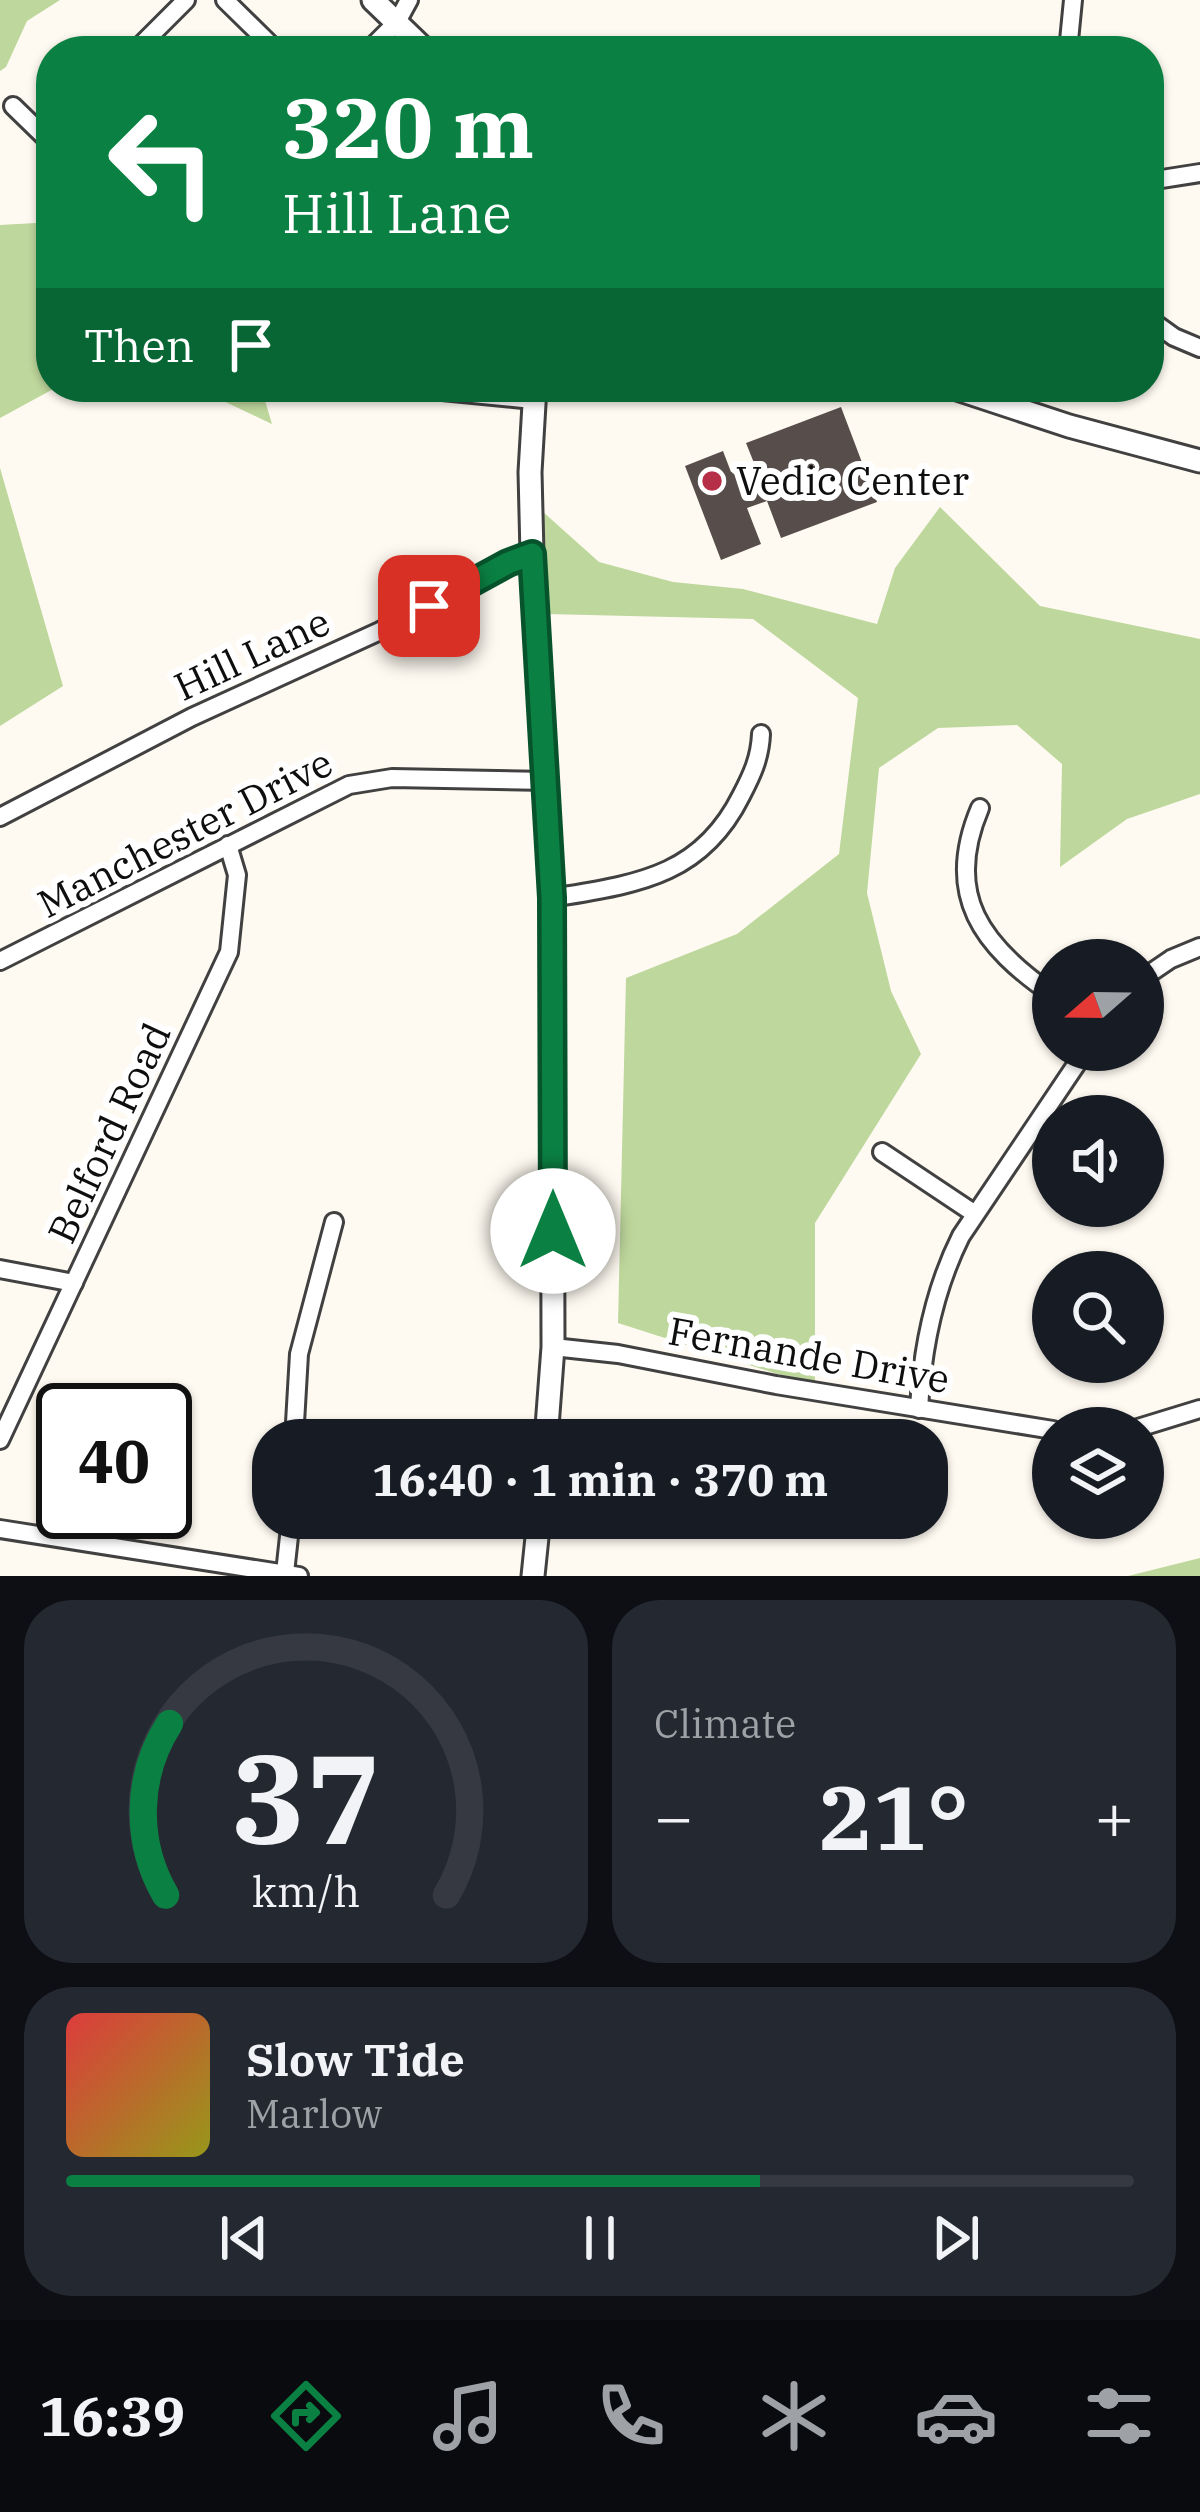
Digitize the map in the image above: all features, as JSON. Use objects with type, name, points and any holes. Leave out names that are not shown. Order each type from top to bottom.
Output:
[{"type":"street","points":[[150,36],[185,0]]},
{"type":"street","points":[[225,0],[262,36]]},
{"type":"street","points":[[373,0],[411,36]]},
{"type":"street","points":[[383,36],[410,0]]},
{"type":"street","points":[[1069,36],[1073,0]]},
{"type":"street","points":[[13,106],[36,127]]},
{"type":"street","points":[[1164,179],[1200,173]]},
{"type":"street","points":[[1164,330],[1200,348]]},
{"type":"street","points":[[534,402],[532,554],[552,898],[553,1347],[548,1419]]},
{"type":"street","points":[[996,402],[1200,461]]},
{"type":"street","name":"Hill Lane","points":[[0,817],[192,717],[380,632],[532,554]]},
{"type":"street","points":[[552,898],[646,880],[704,848],[730,818],[755,768],[760,734]]},
{"type":"street","name":"Manchester Drive","points":[[0,961],[335,791],[365,781],[547,781]]},
{"type":"street","points":[[980,808],[964,854],[963,872],[976,913],[1004,956],[1032,978]]},
{"type":"street","name":"Belford Road","points":[[0,1440],[229,952],[237,875],[228,845]]},
{"type":"street","points":[[1164,963],[1200,946]]},
{"type":"street","points":[[920,1409],[921,1375],[942,1281],[961,1236],[1072,1071]]},
{"type":"street","points":[[882,1152],[975,1214]]},
{"type":"street","points":[[295,1419],[299,1354],[334,1222]]},
{"type":"street","points":[[0,1269],[74,1283]]},
{"type":"street","name":"Fernande Drive","points":[[553,1347],[619,1354],[1032,1427]]},
{"type":"street","points":[[1164,1420],[1200,1409]]},
{"type":"street","points":[[0,1529],[292,1575],[291,1539]]},
{"type":"street","points":[[533,1576],[537,1539]]},
{"type":"green space","points":[[0,0],[60,0],[27,21],[0,71]]},
{"type":"green space","points":[[36,223],[36,398],[0,418],[0,225]]},
{"type":"green space","points":[[226,402],[265,402],[272,424]]},
{"type":"green space","points":[[0,468],[63,686],[0,726]]},
{"type":"green space","points":[[940,507],[1040,606],[1200,639],[1200,794],[1127,819],[1060,867],[1062,764],[1017,725],[938,728],[879,768],[867,893],[891,991],[921,1054],[815,1223],[815,1386],[618,1323],[626,978],[737,934],[839,854],[858,698],[753,619],[547,614],[542,511],[599,562],[673,582],[743,589],[877,624],[895,568]]},
{"type":"green space","points":[[1200,1558],[1200,1576],[1128,1576]]},
{"type":"building","points":[[841,407],[877,502],[781,538],[767,501],[747,508],[761,544],[721,560],[685,466],[723,451],[731,472],[754,463],[746,443]]},
{"type":"place","name":"Vedic Center","points":[[712,481]]},
{"type":"route","points":[[429,606],[532,554],[552,898],[553,1231]]}]
